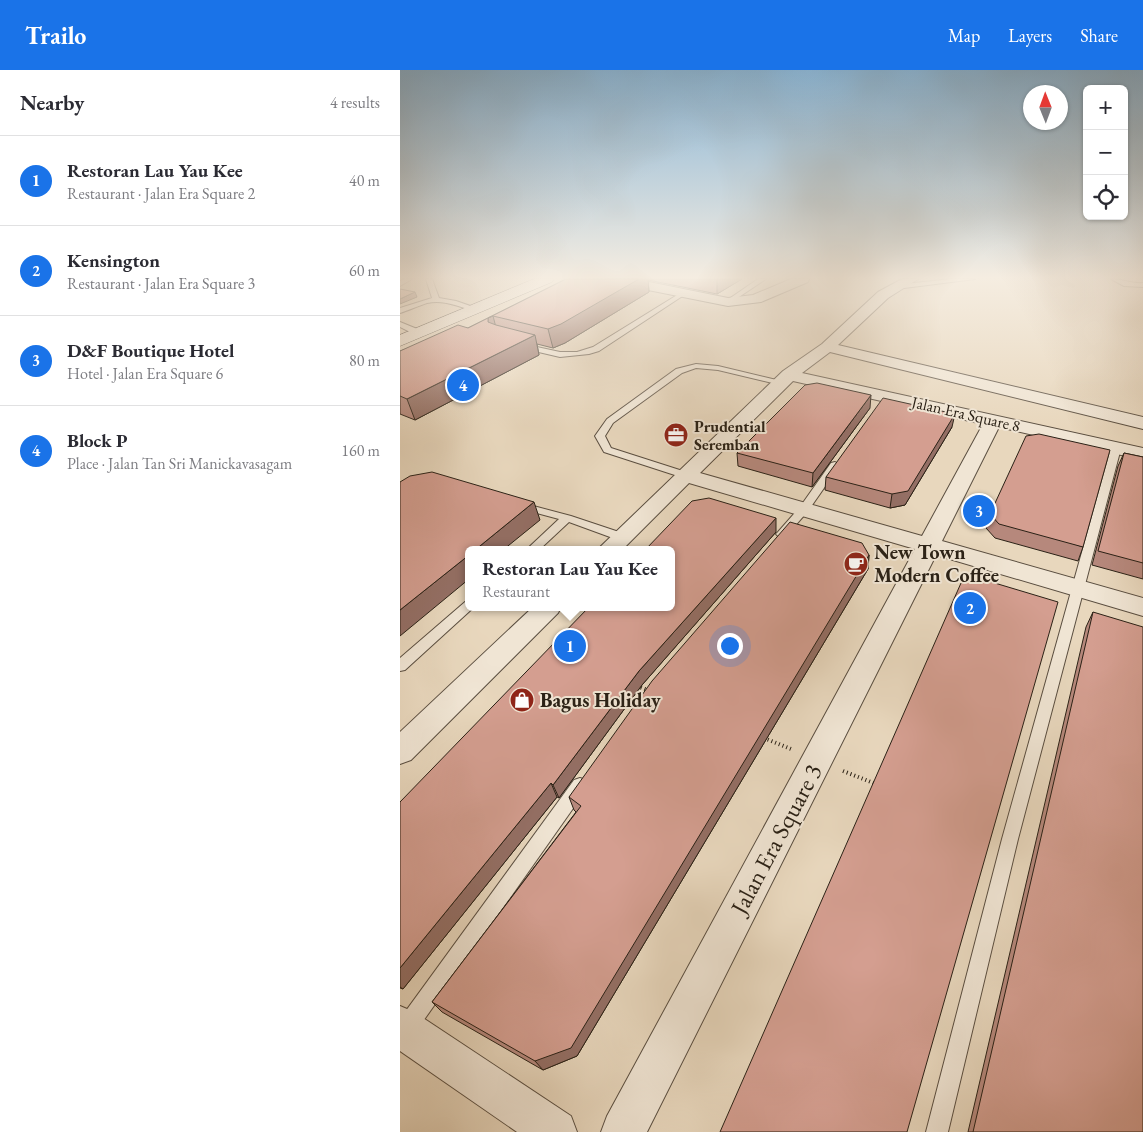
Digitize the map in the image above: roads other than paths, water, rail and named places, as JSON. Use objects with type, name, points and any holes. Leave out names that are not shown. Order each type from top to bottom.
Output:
[{"type":"main road","points":[[400,341],[428,329]]},
{"type":"street","points":[[615,544],[785,378],[827,347],[847,329]]},
{"type":"street","name":"Jalan Era Square 8","points":[[827,347],[1143,423]]},
{"type":"street","name":"Jalan Era Square 8","points":[[785,378],[885,396],[1143,454]]},
{"type":"street","name":"Jalan Era Square 3","points":[[623,1132],[994,420]]},
{"type":"street","points":[[685,475],[1143,606]]},
{"type":"street","points":[[400,752],[545,611]]},
{"type":"street","points":[[403,1028],[555,1132]]},
{"type":"lane","points":[[411,329],[420,332]]},
{"type":"lane","points":[[514,344],[556,356],[583,354],[596,350],[629,329]]},
{"type":"lane","points":[[685,475],[607,450],[600,436],[610,421],[679,371],[696,366],[785,378]]},
{"type":"lane","points":[[873,412],[885,396]]},
{"type":"lane","points":[[937,1132],[1010,839],[1116,448]]},
{"type":"lane","points":[[771,547],[804,509],[844,452]]},
{"type":"lane","points":[[514,504],[568,518],[615,544]]},
{"type":"lane","points":[[536,546],[568,518]]},
{"type":"lane","points":[[400,666],[465,609]]},
{"type":"lane","points":[[403,1028],[590,771]]},
{"type":"place","name":"Block P","points":[[463,385]]},
{"type":"place","name":"Prudential Seremban","points":[[676,435]]},
{"type":"place","name":"D&F Boutique Hotel","points":[[979,511]]},
{"type":"place","name":"New Town Modern Coffee","points":[[856,564]]},
{"type":"place","name":"Kensington","points":[[970,608]]},
{"type":"place","name":"Restoran Lau Yau Kee","points":[[570,646]]},
{"type":"place","name":"Bagus Holiday","points":[[522,700]]}]
